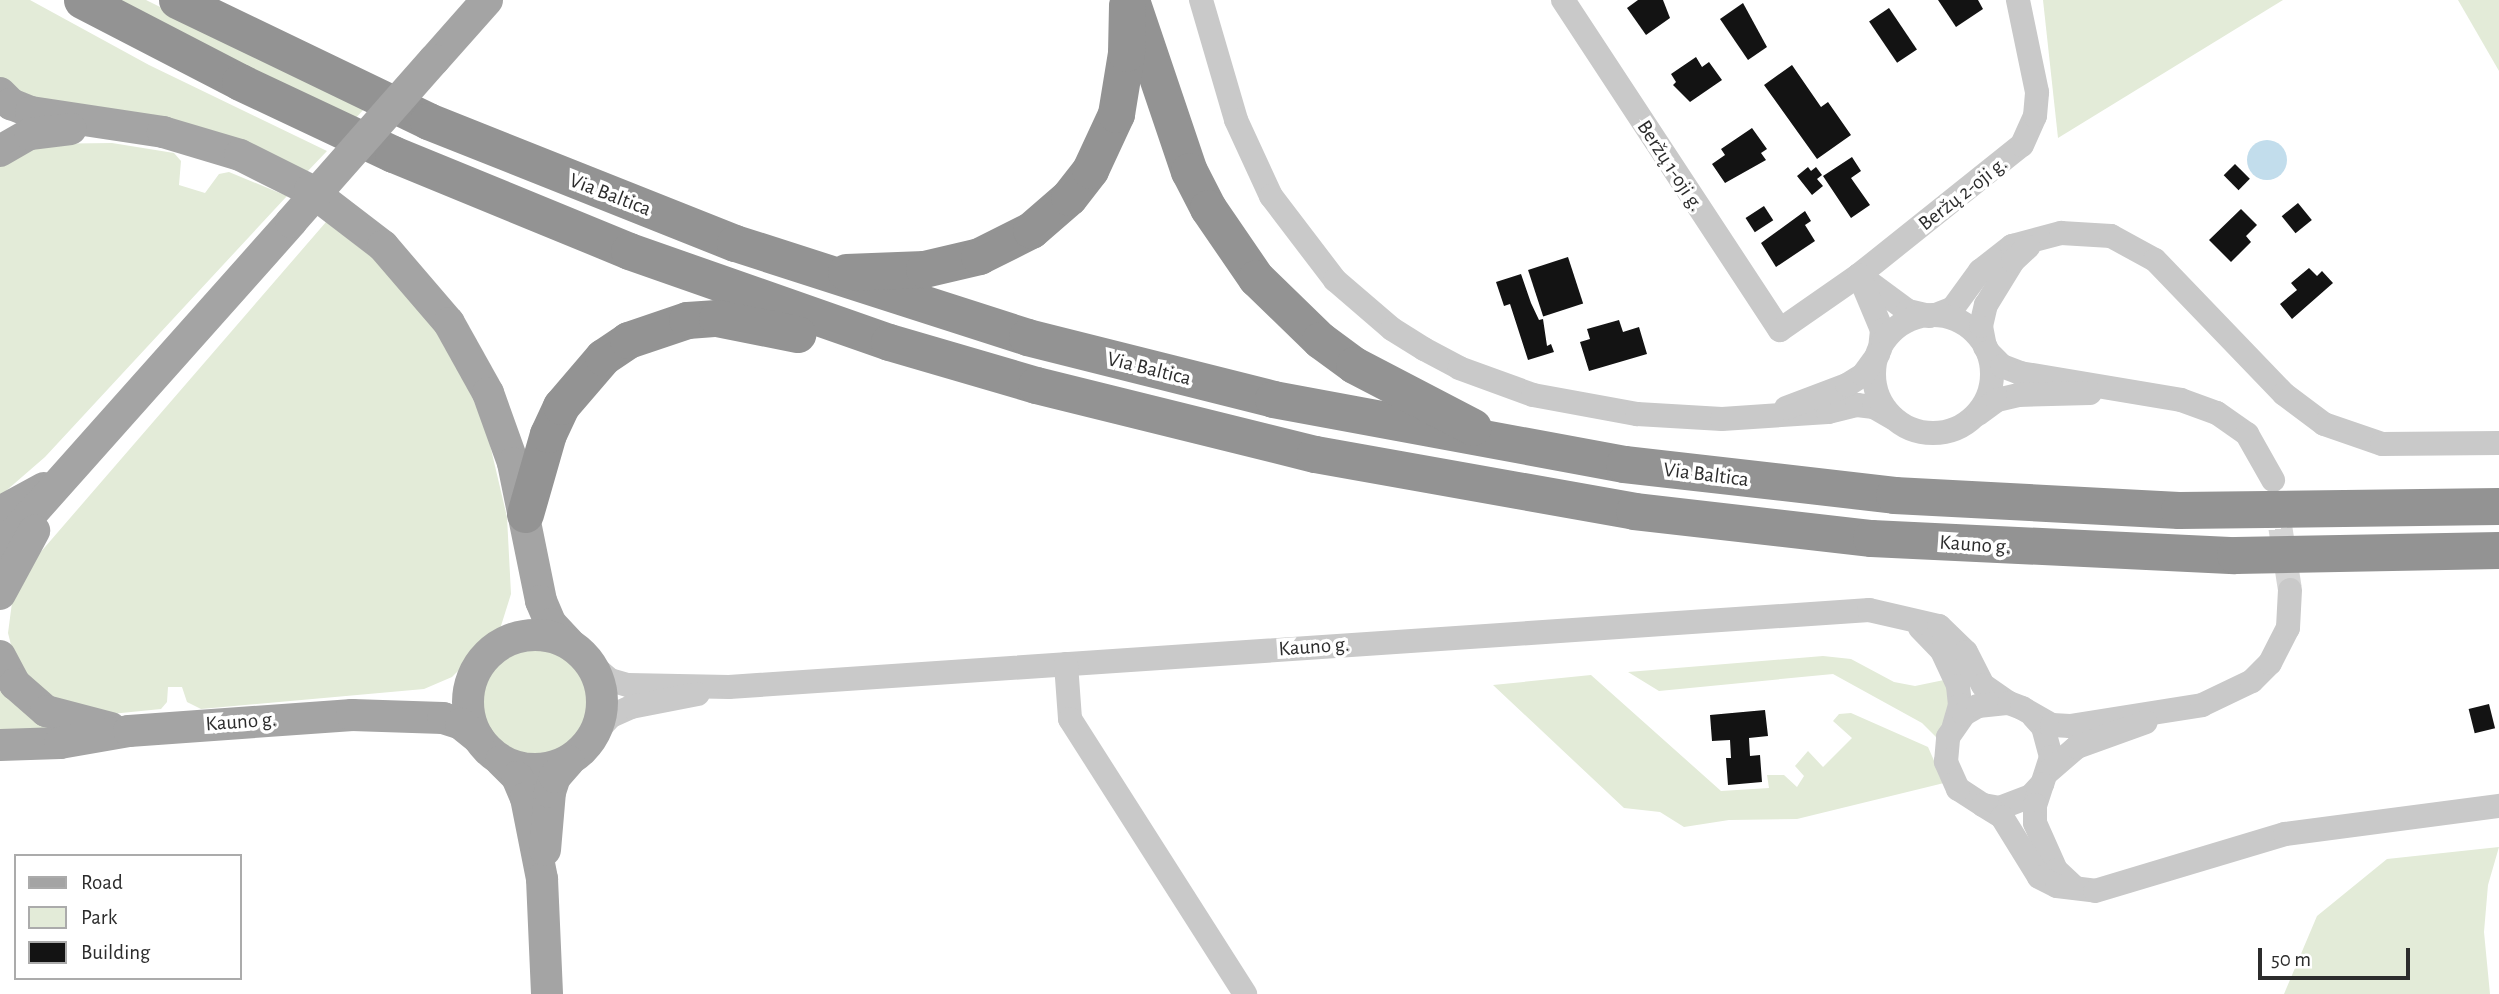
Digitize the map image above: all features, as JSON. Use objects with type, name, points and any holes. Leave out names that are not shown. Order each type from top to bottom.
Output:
[{"type":"highway","points":[[82,0],[240,82],[503,201],[764,300],[1036,385]]},
{"type":"highway","name":"Via Baltica","points":[[177,0],[428,121],[592,189],[815,271],[1150,370],[1511,446],[1664,470],[1894,495],[2179,510],[2499,506]]},
{"type":"highway","points":[[815,271],[875,272],[952,264],[1005,245],[1045,220],[1090,170],[1116,114],[1126,53],[1129,0]]},
{"type":"highway","points":[[1129,0],[1189,171],[1213,217],[1256,278],[1311,332],[1354,365],[1511,446]]},
{"type":"highway","points":[[525,514],[548,434],[580,380],[628,340],[677,323],[717,318],[756,323],[936,371],[1036,385]]},
{"type":"highway","name":"Kauno g.","points":[[1036,385],[1302,451],[1454,481],[1753,526],[1990,547],[2235,555],[2499,550]]},
{"type":"main road","points":[[0,549],[487,0]]},
{"type":"main road","points":[[0,93],[11,104],[31,112],[125,126],[206,144],[273,170],[333,205],[383,246],[428,294],[471,359],[501,425],[525,514],[541,601],[551,624],[580,654],[603,697],[596,732],[555,777],[550,792],[541,879]]},
{"type":"main road","points":[[0,102],[0,139]]},
{"type":"main road","points":[[0,150],[30,134],[125,126]]},
{"type":"main road","points":[[0,512],[64,478]]},
{"type":"main road","points":[[0,594],[64,478]]},
{"type":"main road","points":[[525,514],[520,608],[514,626],[475,671],[468,693],[469,717],[478,738],[517,777],[526,798],[541,879],[547,994]]},
{"type":"main road","points":[[497,646],[533,634],[580,654]]},
{"type":"main road","points":[[0,656],[15,684],[46,710],[65,719],[129,731]]},
{"type":"main road","name":"Kauno g.","points":[[352,715],[436,697],[457,688],[475,671]]},
{"type":"main road","name":"Kauno g.","points":[[129,731],[352,715],[443,718],[461,724],[478,738]]},
{"type":"main road","points":[[0,746],[60,743],[129,731]]},
{"type":"main road","points":[[501,761],[535,770],[569,761]]},
{"type":"street","points":[[1202,0],[1236,120],[1271,196],[1327,271],[1392,329],[1459,368],[1533,395],[1673,417],[1721,419],[1775,412],[1828,412],[1857,405],[1874,407],[1909,428],[1946,432],[1997,400],[2018,395],[2115,392]]},
{"type":"street","name":"Beržų 1-oji g.","points":[[1563,0],[1780,330]]},
{"type":"street","name":"Beržų 2-oji g.","points":[[1780,330],[1859,275],[2022,145],[2035,116],[2037,92],[2018,0]]},
{"type":"street","points":[[1775,412],[1847,385],[1863,375],[1900,326],[1953,308],[1994,257],[2036,239],[2086,231],[2134,247],[2178,281],[2284,394],[2324,424],[2350,437],[2412,447],[2499,443]]},
{"type":"street","points":[[1978,414],[1992,384],[1981,326],[1986,305],[2013,261],[2036,239]]},
{"type":"street","points":[[1859,275],[1882,330],[1876,388],[1893,418]]},
{"type":"street","points":[[1859,275],[1908,311],[1965,324],[2002,366],[2020,373],[2115,392],[2181,400],[2217,412],[2247,434],[2273,480]]},
{"type":"street","points":[[1983,806],[2016,804],[2077,747],[2229,694],[2270,663],[2288,628],[2290,590]]},
{"type":"street","name":"Kauno g.","points":[[580,654],[610,680],[628,685],[729,687],[1839,609],[1899,615],[1927,621],[1949,634],[1966,652],[1983,685],[2009,703]]},
{"type":"street","points":[[1899,615],[1927,633],[1948,661],[1961,694],[1946,749],[1950,776],[1958,789],[2002,817],[2039,877],[2056,886],[2118,887],[2246,845],[2310,829],[2499,806]]},
{"type":"street","points":[[1066,664],[1070,719],[1245,994]]},
{"type":"street","name":"Kauno g.","points":[[596,732],[611,716],[631,707],[729,687]]},
{"type":"street","points":[[1954,726],[1978,706],[2009,703],[2052,725],[2070,726],[2173,712]]},
{"type":"street","points":[[2034,716],[2049,742],[2045,778],[2035,805],[2035,823],[2056,870],[2075,888]]},
{"type":"green space","points":[[0,0],[30,0],[149,65],[327,151],[306,173],[207,129],[96,106],[29,103],[0,78]]},
{"type":"green space","points":[[114,0],[146,0],[365,108],[353,121]]},
{"type":"green space","points":[[2043,0],[2283,0],[2058,138]]},
{"type":"green space","points":[[2458,0],[2499,0],[2499,71]]},
{"type":"green space","points":[[112,143],[174,153],[181,161],[179,185],[205,193],[219,174],[229,172],[287,196],[45,457],[0,496],[0,166],[32,144]]},
{"type":"green space","points":[[326,222],[373,258],[426,318],[452,354],[470,392],[487,432],[507,517],[511,594],[500,629],[452,677],[424,689],[201,709],[187,702],[182,687],[168,687],[167,702],[161,709],[111,714],[73,708],[37,690],[13,653],[8,633],[13,595],[26,569]]},
{"type":"green space","points":[[535,647],[557,651],[575,663],[587,681],[591,703],[587,725],[575,743],[557,755],[535,759],[513,755],[495,743],[483,725],[479,703],[483,681],[495,663],[513,651]]},
{"type":"green space","points":[[1823,656],[1851,659],[1894,682],[1915,686],[1944,680],[1953,692],[1942,743],[1922,723],[1833,674],[1659,691],[1628,672]]},
{"type":"green space","points":[[1591,675],[1721,791],[1769,788],[1767,775],[1784,775],[1797,787],[1804,776],[1795,766],[1808,751],[1823,767],[1852,738],[1833,721],[1839,714],[1851,713],[1928,747],[1944,783],[1797,819],[1729,820],[1684,827],[1660,812],[1624,808],[1493,685]]},
{"type":"green space","points":[[0,679],[68,731],[0,732]]},
{"type":"green space","points":[[2499,847],[2488,885],[2484,932],[2490,994],[2284,994],[2317,916],[2387,859]]},
{"type":"water","points":[[2267,140],[2275,141],[2281,146],[2286,152],[2286,168],[2281,174],[2275,179],[2267,180],[2259,179],[2253,174],[2248,168],[2247,160],[2248,152],[2253,146],[2259,141]]},
{"type":"building","points":[[1638,0],[1663,0],[1670,18],[1646,35],[1627,8]]},
{"type":"building","points":[[1938,0],[1978,0],[1983,9],[1956,27]]},
{"type":"building","points":[[1743,3],[1767,47],[1748,60],[1720,19]]},
{"type":"building","points":[[1889,8],[1917,49],[1897,63],[1869,21]]},
{"type":"building","points":[[1696,57],[1702,67],[1709,62],[1722,80],[1690,102],[1673,85],[1676,82],[1671,74]]},
{"type":"building","points":[[1792,65],[1821,107],[1828,102],[1851,135],[1817,159],[1764,85]]},
{"type":"building","points":[[1752,128],[1767,149],[1761,153],[1766,160],[1725,183],[1712,164],[1725,155],[1721,149]]},
{"type":"building","points":[[1852,157],[1861,171],[1851,178],[1870,205],[1851,218],[1823,176]]},
{"type":"building","points":[[2235,164],[2250,179],[2239,190],[2224,175]]},
{"type":"building","points":[[1808,167],[1811,171],[1816,167],[1822,175],[1817,179],[1823,186],[1812,195],[1797,176]]},
{"type":"building","points":[[2298,203],[2312,220],[2296,233],[2282,216]]},
{"type":"building","points":[[1764,206],[1773,220],[1755,232],[1746,218]]},
{"type":"building","points":[[2241,209],[2257,225],[2246,236],[2251,242],[2231,262],[2209,240]]},
{"type":"building","points":[[1805,211],[1811,221],[1805,225],[1815,241],[1776,267],[1761,243]]},
{"type":"building","points":[[1568,257],[1583,304],[1543,317],[1528,270]]},
{"type":"building","points":[[2309,268],[2317,276],[2322,271],[2333,283],[2292,319],[2280,304],[2297,290],[2291,283]]},
{"type":"building","points":[[1521,274],[1539,320],[1543,319],[1547,346],[1551,344],[1554,352],[1528,360],[1510,304],[1504,306],[1496,282]]},
{"type":"building","points":[[1619,320],[1623,332],[1639,327],[1647,354],[1589,371],[1580,342],[1590,339],[1587,329]]},
{"type":"building","points":[[2489,704],[2495,728],[2475,733],[2469,709]]},
{"type":"building","points":[[1765,710],[1768,736],[1749,738],[1750,756],[1760,755],[1762,782],[1728,785],[1726,758],[1731,758],[1730,740],[1712,741],[1710,715]]},
{"type":"tunnel","points":[[2275,493],[2290,590]]}]
